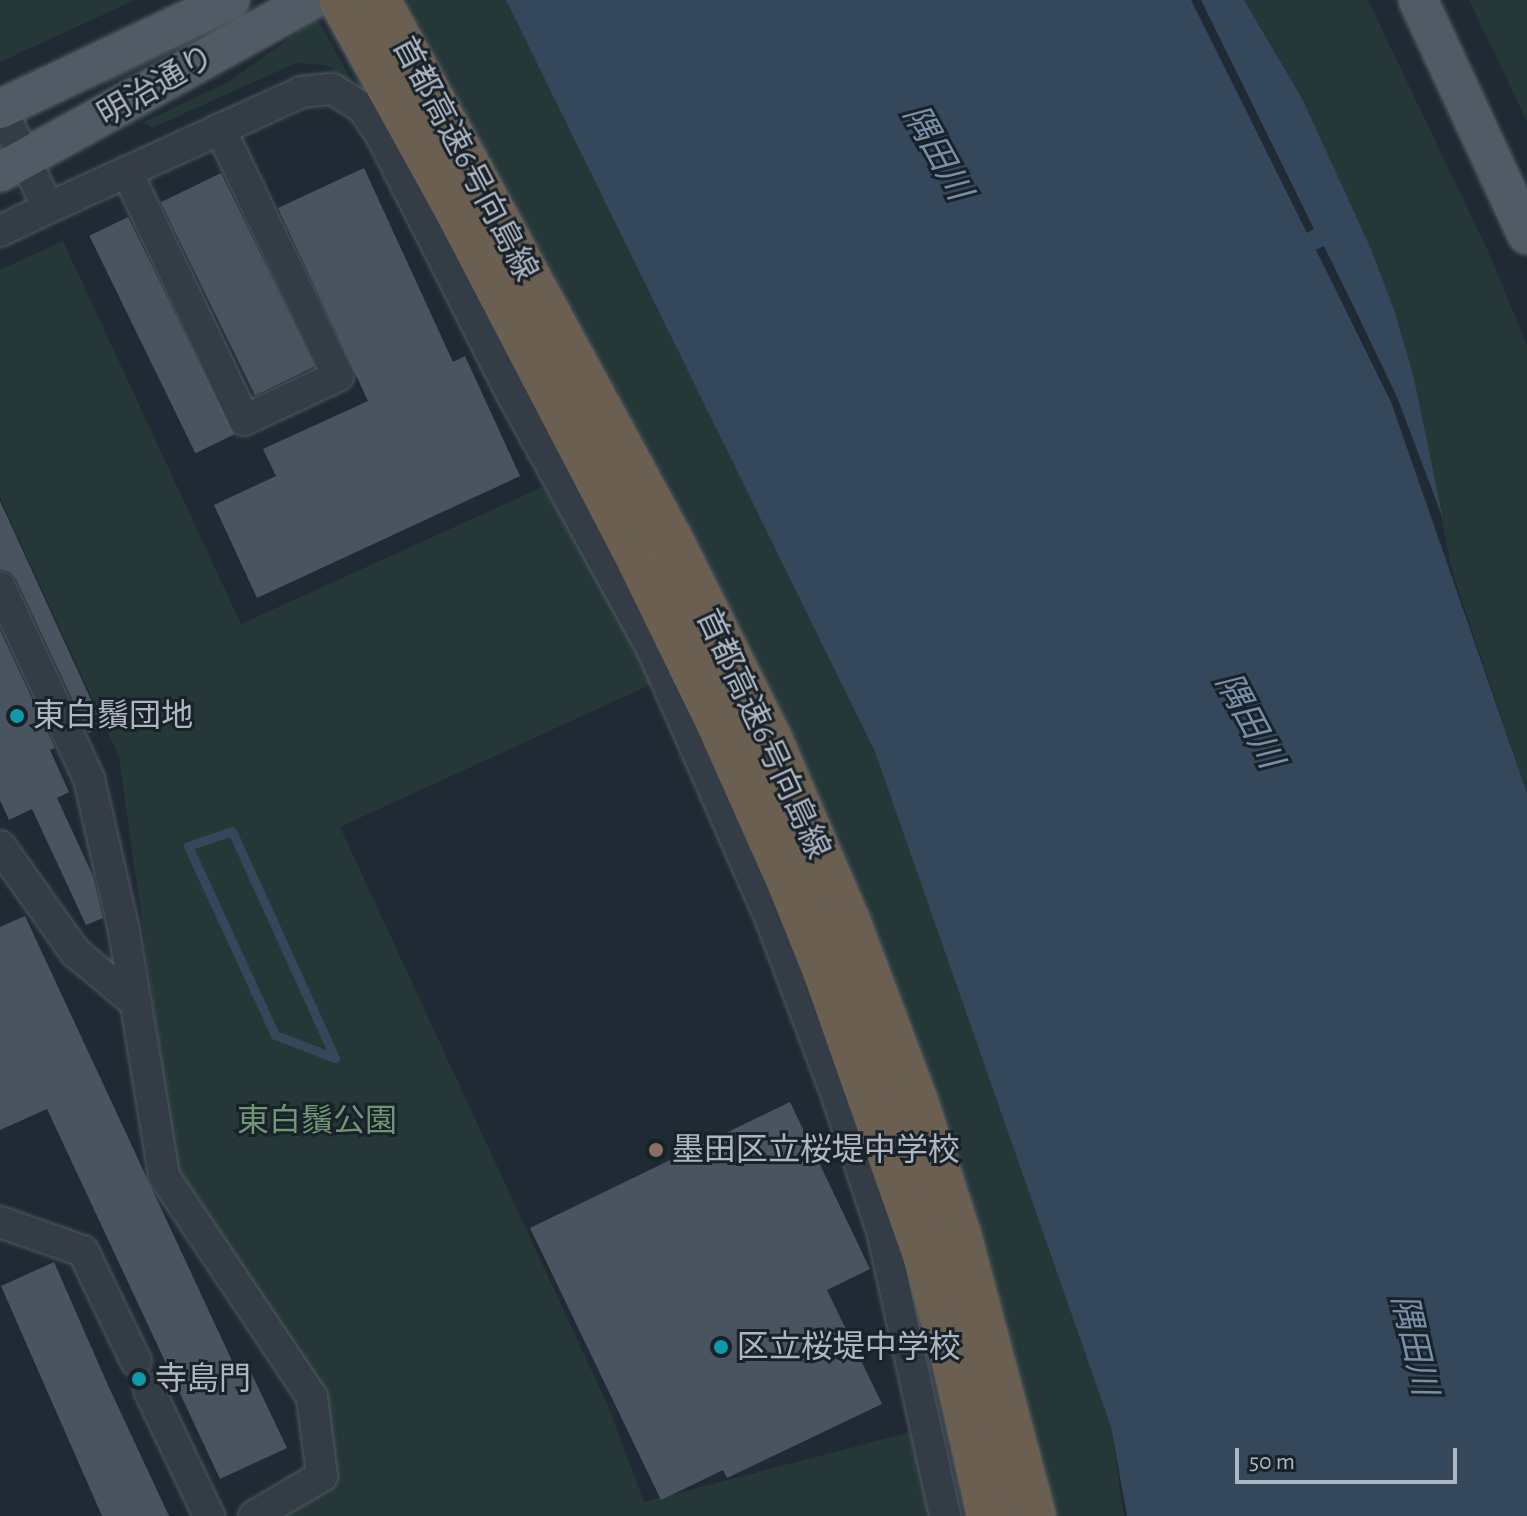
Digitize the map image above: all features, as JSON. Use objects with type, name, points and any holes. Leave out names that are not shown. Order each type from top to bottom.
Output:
[{"type":"highway","name":"首都高速6号向島線","points":[[341,0],[457,210],[640,562],[718,722],[790,884],[825,971],[926,1258],[954,1361],[989,1516]]},
{"type":"highway","name":"首都高速6号向島線","points":[[378,0],[673,544],[781,765],[848,921],[916,1102],[959,1235],[1034,1516]]},
{"type":"main road","name":"明治通り","points":[[1,108],[230,0]]},
{"type":"main road","name":"明治通り","points":[[13,166],[311,0]]},
{"type":"main road","points":[[1418,0],[1527,235]]},
{"type":"street","points":[[0,231],[301,92],[332,89],[362,107],[382,137],[513,396],[654,653],[771,920],[840,1104],[882,1231],[945,1516]]},
{"type":"street","points":[[1,108],[13,166],[48,208]]},
{"type":"street","points":[[127,172],[244,420],[338,376],[220,129]]},
{"type":"street","points":[[0,587],[89,779],[124,931],[164,1176],[312,1397],[322,1476],[254,1516]]},
{"type":"street","points":[[0,846],[75,952],[136,1003]]},
{"type":"street","points":[[0,1222],[83,1251],[136,1361]]},
{"type":"street","points":[[149,1390],[209,1516]]},
{"type":"green space","points":[[0,0],[135,0],[0,62]]},
{"type":"green space","points":[[403,0],[507,0],[875,752],[1111,1427],[1124,1516],[1019,1516],[375,16]]},
{"type":"green space","points":[[1244,0],[1368,0],[1487,249],[1527,345],[1527,793],[1452,571],[1414,378],[1395,312],[1371,249],[1303,100]]},
{"type":"green space","points":[[1469,0],[1527,0],[1527,121]]},
{"type":"green space","points":[[317,18],[351,79],[350,86],[327,65],[296,63],[152,128],[144,122],[230,81]]},
{"type":"green space","points":[[194,35],[196,40],[106,86],[102,77]]},
{"type":"green space","name":"東白鬚公園","points":[[63,241],[241,624],[549,484],[654,683],[340,827],[608,1406],[644,1502],[911,1432],[929,1516],[279,1516],[331,1482],[327,1395],[177,1173],[119,757],[0,498],[0,270]]},
{"type":"water","name":"隅田川","points":[[506,0],[1191,0],[1307,233],[1314,229],[1201,0],[1244,0],[1303,100],[1371,249],[1395,312],[1414,378],[1443,519],[1397,397],[1324,246],[1316,250],[1391,402],[1527,793],[1527,1516],[1127,1516],[1111,1427],[875,752]]},
{"type":"building","points":[[364,168],[453,362],[465,356],[520,476],[257,598],[214,505],[276,476],[263,449],[368,401],[278,208]]},
{"type":"building","points":[[221,173],[315,366],[255,396],[161,202]]},
{"type":"building","points":[[128,217],[234,435],[195,453],[89,236]]},
{"type":"building","points":[[0,501],[103,726],[88,733],[16,579],[10,572],[0,569]]},
{"type":"building","name":"東白鬚団地","points":[[0,630],[55,748],[50,750],[69,792],[57,798],[93,876],[103,918],[86,925],[32,809],[9,820],[0,800]]},
{"type":"building","points":[[25,916],[234,1365],[245,1360],[287,1448],[220,1479],[47,1109],[0,1130],[0,927]]},
{"type":"building","name":"区立桜堤中学校","points":[[790,1102],[870,1269],[827,1290],[882,1404],[727,1478],[723,1470],[661,1500],[530,1228]]},
{"type":"building","points":[[54,1262],[169,1516],[102,1516],[1,1286]]},
{"type":"waterway","points":[[232,831],[335,1058],[275,1035],[188,846],[232,831]]},
{"type":"place","name":"東白鬚団地","points":[[17,716]]},
{"type":"place","name":"墨田区立桜堤中学校","points":[[656,1150]]},
{"type":"place","name":"区立桜堤中学校","points":[[721,1347]]},
{"type":"place","name":"寺島門","points":[[139,1379]]}]
